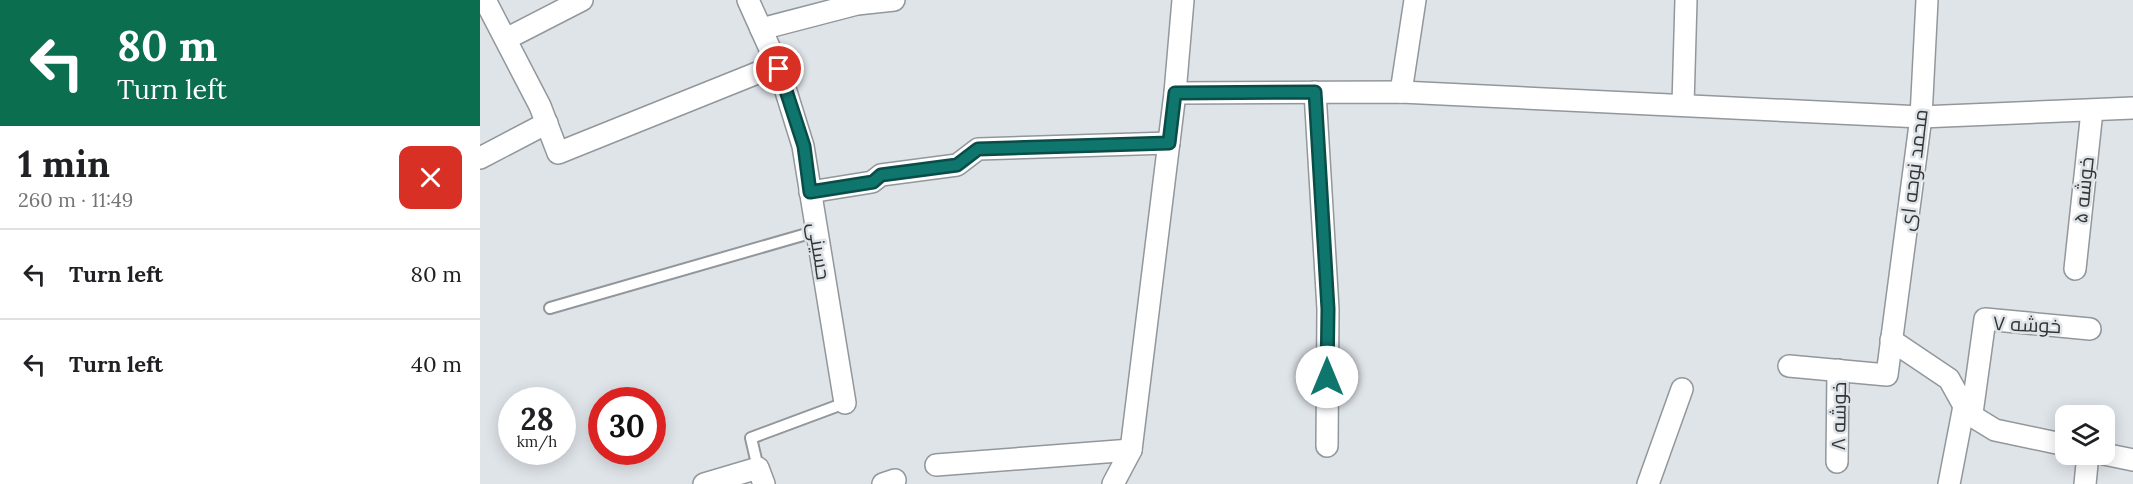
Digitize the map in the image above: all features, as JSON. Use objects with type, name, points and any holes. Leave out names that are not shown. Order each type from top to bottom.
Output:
[{"type":"street","points":[[485,0],[547,123],[558,153],[777,65]]},
{"type":"street","points":[[506,39],[582,0]]},
{"type":"street","name":"حسینی","points":[[748,0],[777,65],[804,146],[845,404]]},
{"type":"street","points":[[761,29],[857,4],[894,0]]},
{"type":"street","points":[[1113,484],[1131,450],[1175,93],[1183,0]]},
{"type":"street","points":[[1401,92],[1415,0]]},
{"type":"street","points":[[1683,105],[1686,0]]},
{"type":"street","name":"محمد نوحه ای","points":[[1838,370],[1887,375],[1921,117],[1928,0]]},
{"type":"street","points":[[1315,92],[1328,309],[1327,446]]},
{"type":"street","points":[[1175,93],[1401,92],[1921,117],[2133,108]]},
{"type":"street","name":"خوشه ۵","points":[[2075,269],[2092,111]]},
{"type":"street","points":[[480,158],[547,123]]},
{"type":"street","points":[[810,192],[873,182],[881,175],[957,165],[978,149],[1169,143]]},
{"type":"street","name":"خوشه ۷","points":[[1968,409],[1984,319],[2090,329]]},
{"type":"street","points":[[1891,340],[1949,379],[1968,409],[1995,430],[2055,443]]},
{"type":"street","points":[[1789,366],[1838,370]]},
{"type":"street","name":"خوشه ۸","points":[[1837,462],[1838,370]]},
{"type":"street","points":[[1648,484],[1682,389]]},
{"type":"street","points":[[1949,484],[1968,409]]},
{"type":"street","points":[[936,465],[1131,450]]},
{"type":"street","points":[[2115,456],[2133,460]]},
{"type":"street","points":[[2085,484],[2087,465]]},
{"type":"street","points":[[704,484],[761,476]]},
{"type":"lane","points":[[550,308],[817,231]]},
{"type":"lane","points":[[761,476],[751,438],[845,404]]},
{"type":"route","points":[[779,69],[804,146],[810,192],[873,182],[881,175],[957,165],[978,149],[1169,143],[1175,93],[1315,92],[1328,309],[1327,377]]}]
